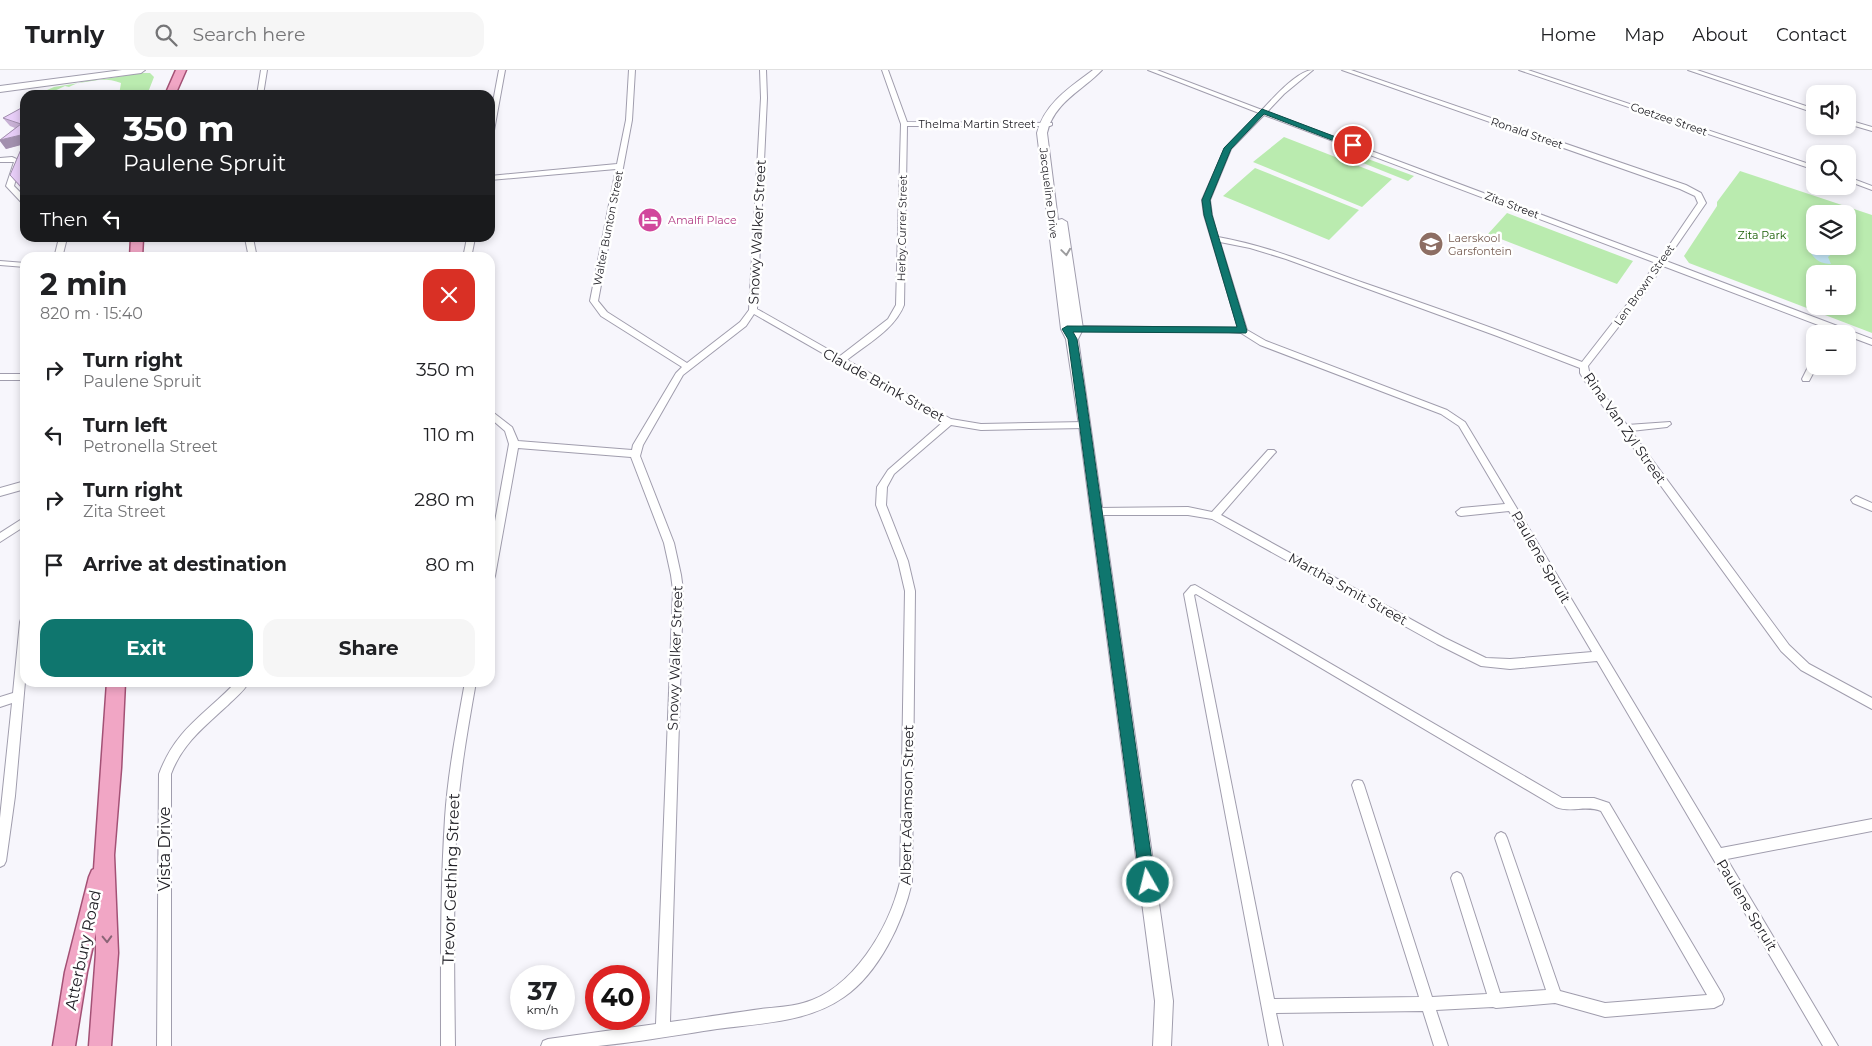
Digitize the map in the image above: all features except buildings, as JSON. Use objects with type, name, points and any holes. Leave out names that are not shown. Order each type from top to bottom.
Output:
[{"type":"main road","points":[[162,90],[169,70]]},
{"type":"main road","points":[[172,90],[181,70]]},
{"type":"main road","name":"Atterbury Road","points":[[100,1046],[107,953],[104,855],[112,768],[116,687]]},
{"type":"main road","name":"Atterbury Road","points":[[64,1046],[76,972],[104,855]]},
{"type":"street","points":[[0,84],[112,70]]},
{"type":"street","points":[[0,89],[141,70]]},
{"type":"street","points":[[261,90],[264,70]]},
{"type":"street","points":[[495,108],[502,70]]},
{"type":"street","name":"Walter Bunton Street","points":[[632,70],[630,106],[621,166],[594,301],[604,314],[687,367]]},
{"type":"street","name":"Snowy Walker Street","points":[[663,1031],[678,590],[676,569],[669,544],[635,454],[638,445],[671,387],[687,367],[742,324],[753,310],[764,98],[763,70]]},
{"type":"street","name":"Herby Currer Street","points":[[840,360],[891,321],[899,308],[904,124],[885,70]]},
{"type":"street","points":[[1047,124],[1050,112],[1098,70]]},
{"type":"street","points":[[1047,124],[1105,70]]},
{"type":"street","name":"Zita Street","points":[[1152,70],[1661,261],[1818,325]]},
{"type":"street","points":[[1243,331],[1208,215],[1206,200],[1228,148],[1262,111],[1310,70]]},
{"type":"street","name":"Ronald Street","points":[[1345,70],[1684,187],[1698,195],[1702,203]]},
{"type":"street","name":"Coetzee Street","points":[[1522,70],[1806,165]]},
{"type":"street","points":[[1691,70],[1806,108]]},
{"type":"street","name":"Thelma Martin Street","points":[[904,124],[1047,124]]},
{"type":"street","name":"Jacqueline Drive","points":[[1047,124],[1042,133],[1072,332],[1164,1001],[1162,1046]]},
{"type":"street","points":[[1856,124],[1872,129]]},
{"type":"street","points":[[0,160],[12,159],[18,161],[10,186],[20,196]]},
{"type":"street","points":[[495,178],[621,166]]},
{"type":"street","points":[[1856,182],[1872,188]]},
{"type":"street","name":"Len Brown Street","points":[[1584,366],[1638,296],[1702,203]]},
{"type":"street","name":"Rina Van Zyl Street","points":[[1216,239],[1245,244],[1296,261],[1505,335],[1584,366],[1584,373],[1587,378],[1788,652],[1810,670],[1872,704]]},
{"type":"street","points":[[0,263],[20,264]]},
{"type":"street","name":"Claude Brink Street","points":[[753,310],[949,422],[981,427],[1085,425]]},
{"type":"street","name":"Paulene Spruit","points":[[1072,332],[1229,329],[1243,331],[1263,343],[1454,417],[1467,430],[1599,656],[1832,1046]]},
{"type":"street","name":"Zita Street","points":[[1856,337],[1872,342]]},
{"type":"street","points":[[1806,379],[1808,375]]},
{"type":"street","points":[[0,377],[20,377]]},
{"type":"street","points":[[495,417],[509,428],[514,444],[495,548]]},
{"type":"street","name":"Albert Adamson Street","points":[[548,1046],[797,1012],[819,1004],[840,992],[858,974],[882,940],[897,914],[905,890],[907,867],[910,591],[903,561],[881,504],[880,494],[884,482],[891,472],[949,422]]},
{"type":"street","points":[[1624,429],[1667,424]]},
{"type":"street","points":[[514,444],[635,454]]},
{"type":"street","points":[[1214,516],[1271,452]]},
{"type":"street","points":[[0,492],[20,486]]},
{"type":"street","points":[[1856,500],[1872,507]]},
{"type":"street","points":[[1461,512],[1512,507]]},
{"type":"street","name":"Martha Smit Street","points":[[1097,512],[1188,511],[1214,516],[1441,641],[1485,663],[1510,664],[1599,656]]},
{"type":"street","points":[[0,538],[20,524]]},
{"type":"street","points":[[1268,1006],[1427,1004],[1555,996],[1606,1010],[1714,1001],[1717,999],[1609,811],[1598,802],[1568,805],[1560,802],[1195,589],[1189,594],[1268,1006],[1276,1046]]},
{"type":"street","points":[[0,861],[4,797],[20,668]]},
{"type":"street","name":"Vista Drive","points":[[164,1046],[165,774],[172,755],[185,738],[239,687]]},
{"type":"street","name":"Trevor Gething Street","points":[[448,1046],[447,909],[450,816],[460,739],[470,687]]},
{"type":"street","points":[[0,702],[17,696]]},
{"type":"street","points":[[1358,785],[1440,1046]]},
{"type":"street","points":[[1717,855],[1872,825]]},
{"type":"street","points":[[1500,838],[1555,996]]},
{"type":"street","points":[[1457,878],[1496,1001]]},
{"type":"green space","points":[[142,73],[150,73],[154,77],[149,90],[120,90],[121,83],[101,80]]},
{"type":"green space","points":[[78,83],[56,90],[47,90]]},
{"type":"green space","points":[[1284,137],[1392,179],[1362,207],[1253,162]]},
{"type":"green space","points":[[1368,159],[1414,176],[1408,181],[1363,163]]},
{"type":"green space","points":[[1255,168],[1359,210],[1329,240],[1223,196]]},
{"type":"green space","name":"Zita Park","points":[[1740,171],[1806,193],[1806,195],[1812,195],[1842,205],[1806,205],[1806,255],[1856,255],[1856,210],[1872,215],[1872,333],[1856,327],[1856,325],[1851,325],[1825,315],[1856,315],[1856,265],[1806,265],[1806,308],[1689,263],[1684,256],[1717,206],[1717,202]]},
{"type":"green space","points":[[1507,213],[1633,261],[1617,284],[1488,234]]},
{"type":"water","points":[[1830,255],[1828,257],[1831,264],[1820,262],[1813,256]]},
{"type":"place","name":"Amalfi Place","points":[[650,220]]},
{"type":"place","name":"Laerskool Garsfontein","points":[[1431,244]]},
{"type":"route","points":[[1148,882],[1080,391],[1072,339],[1067,329],[1229,329],[1243,331],[1208,215],[1206,200],[1220,163],[1228,148],[1262,111],[1353,145]]}]
